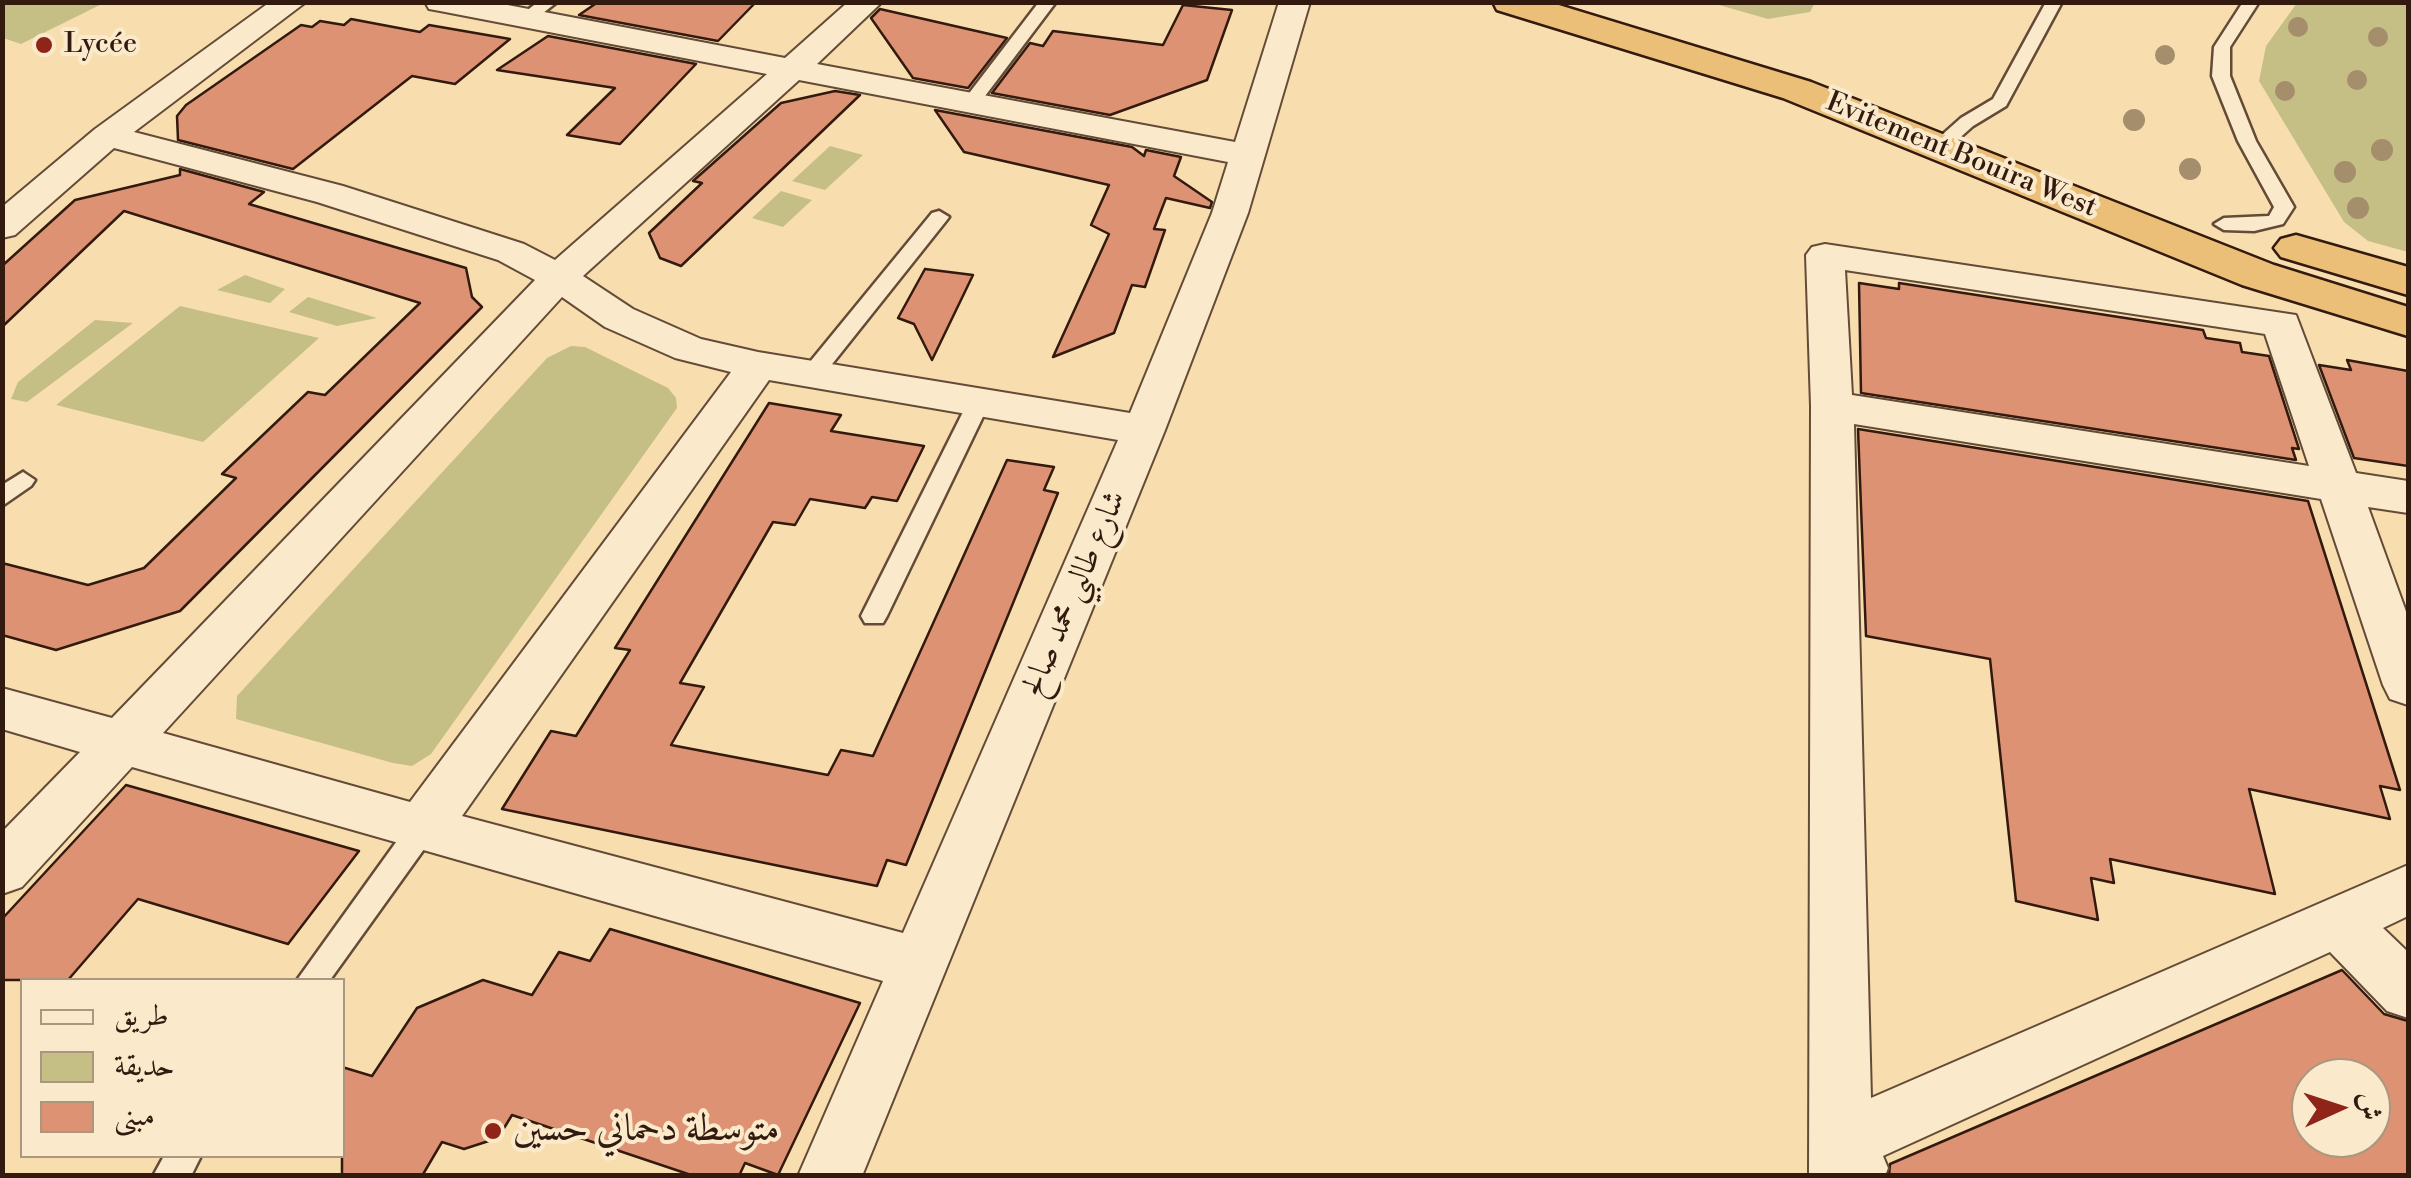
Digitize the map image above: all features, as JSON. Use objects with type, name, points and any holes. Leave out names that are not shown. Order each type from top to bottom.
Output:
[{"type":"highway","name":"Evitement Bouira West","points":[[1510,2],[1954,134],[2408,281]]},
{"type":"highway","name":"Evitement Bouira West","points":[[1620,2],[1799,57],[2258,276],[2408,322]]},
{"type":"street","points":[[2,227],[107,136],[290,2]]},
{"type":"street","points":[[440,2],[538,10],[796,68],[1248,155]]},
{"type":"street","points":[[2,870],[558,278],[867,2]]},
{"type":"street","name":"شارع طالبي محمد صالح","points":[[830,1176],[1144,430],[1230,213],[1295,2]]},
{"type":"street","points":[[107,136],[448,229],[510,252],[619,318],[688,348],[758,365],[1144,430]]},
{"type":"street","points":[[2408,685],[2282,324],[1824,255],[1832,406],[1848,1165],[2408,890]]},
{"type":"street","points":[[422,829],[758,365]]},
{"type":"street","points":[[1832,406],[2408,497]]},
{"type":"street","points":[[2,708],[422,829],[920,964]]},
{"type":"street","points":[[2338,922],[2408,992]]},
{"type":"lane","points":[[973,100],[1048,2]]},
{"type":"lane","points":[[1954,134],[2000,102],[2054,2]]},
{"type":"lane","points":[[2224,224],[2254,225],[2276,220],[2284,207],[2276,184],[2247,141],[2221,76],[2222,48],[2251,2]]},
{"type":"lane","points":[[812,373],[939,217]]},
{"type":"lane","points":[[874,616],[980,400]]},
{"type":"lane","points":[[2,498],[23,480]]},
{"type":"lane","points":[[313,978],[422,829]]},
{"type":"green space","points":[[3,2],[104,3],[21,44],[3,38]]},
{"type":"green space","points":[[1815,2],[1810,12],[1768,19],[1712,3]]},
{"type":"green space","points":[[2297,3],[2408,3],[2408,252],[2368,241],[2344,222],[2259,81],[2266,46]]},
{"type":"green space","points":[[830,146],[863,155],[825,190],[792,181]]},
{"type":"green space","points":[[781,191],[812,200],[783,227],[752,218]]},
{"type":"green space","points":[[245,275],[285,289],[270,303],[217,290]]},
{"type":"green space","points":[[308,297],[377,318],[337,326],[289,312]]},
{"type":"green space","points":[[180,306],[319,338],[203,442],[56,405]]},
{"type":"green space","points":[[95,320],[133,323],[27,402],[11,399],[18,382]]},
{"type":"green space","points":[[571,346],[585,347],[668,388],[676,398],[677,408],[431,754],[412,766],[393,763],[236,719],[237,696],[547,358]]},
{"type":"building","points":[[598,2],[756,2],[718,41],[579,15]]},
{"type":"building","points":[[1183,5],[1232,10],[1207,80],[1110,115],[992,93],[1030,43],[1043,46],[1053,31],[1163,45]]},
{"type":"building","points":[[880,9],[1007,38],[968,88],[913,78],[871,18]]},
{"type":"building","points":[[351,19],[420,32],[429,25],[510,39],[455,84],[412,76],[293,169],[178,140],[177,116],[186,105],[301,25],[312,27],[320,21],[344,25]]},
{"type":"building","points":[[548,36],[696,64],[620,144],[567,135],[615,88],[497,70]]},
{"type":"building","points":[[835,91],[860,95],[681,266],[660,258],[649,233],[702,183],[693,181],[781,103]]},
{"type":"building","points":[[935,110],[1132,147],[1144,156],[1146,150],[1181,157],[1174,176],[1212,202],[1210,208],[1166,198],[1154,229],[1165,230],[1145,287],[1132,285],[1114,333],[1053,357],[1109,234],[1091,225],[1109,185],[964,152]]},
{"type":"building","points":[[180,169],[264,192],[249,204],[466,268],[472,297],[482,307],[180,611],[56,650],[2,635],[2,563],[88,585],[144,568],[236,478],[222,474],[308,392],[325,395],[420,303],[124,211],[2,327],[2,266],[75,200],[180,175]]},
{"type":"building","points":[[925,269],[973,275],[932,360],[914,324],[898,318]]},
{"type":"building","points":[[1859,283],[1899,289],[1899,283],[2203,330],[2206,338],[2240,343],[2242,352],[2269,356],[2299,449],[2292,448],[2296,460],[1861,393]]},
{"type":"building","points":[[2347,360],[2408,371],[2408,466],[2354,458],[2319,365],[2351,370]]},
{"type":"building","points":[[769,403],[841,415],[831,431],[924,446],[897,501],[872,497],[865,508],[810,499],[795,525],[773,522],[680,683],[704,687],[671,745],[828,775],[841,750],[873,756],[1007,460],[1054,467],[1044,490],[1058,493],[906,865],[887,860],[877,886],[502,809],[551,731],[576,736],[630,650],[615,648]]},
{"type":"building","points":[[1858,429],[2308,501],[2400,790],[2380,786],[2390,819],[2249,789],[2275,894],[2110,859],[2114,883],[2091,878],[2098,920],[2016,901],[1990,659],[1866,636]]},
{"type":"building","points":[[126,785],[359,851],[288,944],[138,899],[70,978],[2,980],[2,919]]},
{"type":"building","points":[[610,929],[860,1003],[778,1175],[745,1163],[739,1176],[694,1176],[512,1115],[498,1138],[464,1149],[442,1142],[422,1176],[342,1176],[345,1068],[372,1076],[417,1008],[483,980],[532,995],[559,952],[590,961]]},
{"type":"building","points":[[2342,970],[2384,1014],[2408,1021],[2408,1176],[1889,1176],[1890,1164]]},
{"type":"place","name":"Lycée","points":[[44,45]]},
{"type":"place","name":"متوسطة دحماني حسين","points":[[493,1131]]}]
